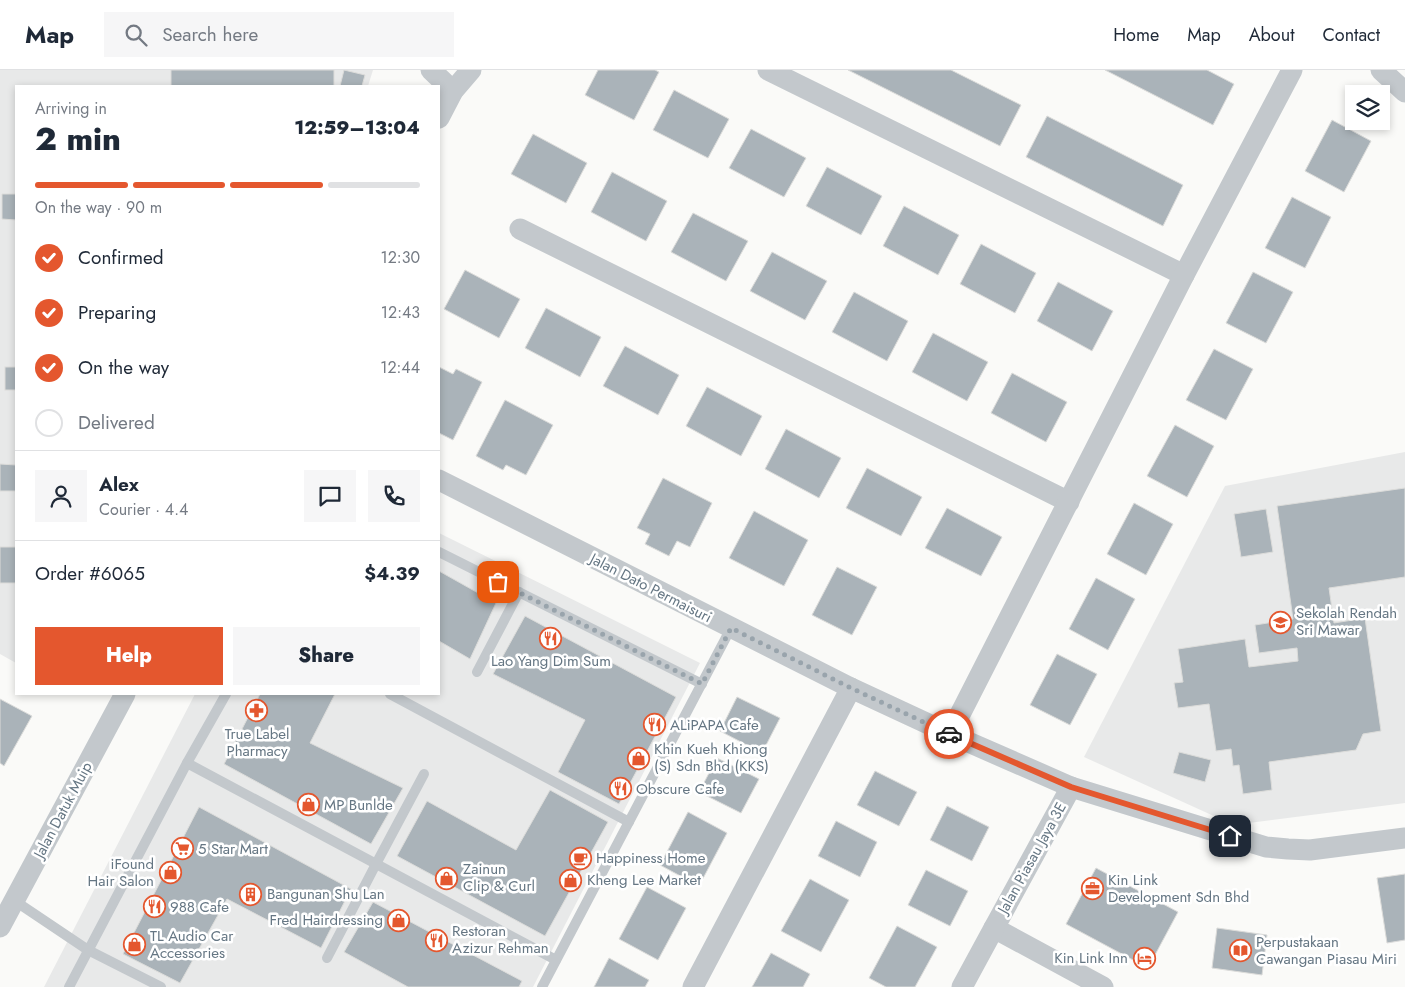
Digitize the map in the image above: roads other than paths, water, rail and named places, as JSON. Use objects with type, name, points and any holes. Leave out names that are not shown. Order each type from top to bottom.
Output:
[{"type":"street","points":[[431,70],[453,92]]},
{"type":"street","points":[[440,116],[453,92],[471,70]]},
{"type":"street","points":[[768,70],[1184,275]]},
{"type":"street","points":[[950,734],[1184,275],[1292,70]]},
{"type":"street","points":[[1381,70],[1405,92]]},
{"type":"street","points":[[520,228],[1069,502]]},
{"type":"street","name":"Jalan Dato Permaisuri","points":[[440,481],[851,688],[1071,787],[1266,847],[1310,850],[1405,838]]},
{"type":"street","points":[[694,987],[851,688]]},
{"type":"street","name":"Jalan Datuk Muip","points":[[0,927],[124,695]]},
{"type":"street","name":"Jalan Piasau Jaya 3E","points":[[962,987],[1071,787]]},
{"type":"street","name":"Jalan Piasau Jaya 3E","points":[[994,928],[1103,987]]},
{"type":"lane","points":[[440,552],[702,684]]},
{"type":"lane","points":[[477,672],[519,592]]},
{"type":"lane","points":[[542,987],[731,628]]},
{"type":"lane","points":[[68,987],[187,763],[225,695]]},
{"type":"lane","points":[[392,695],[629,822]]},
{"type":"lane","points":[[187,763],[556,960]]},
{"type":"lane","points":[[327,958],[424,774]]},
{"type":"lane","points":[[15,901],[88,950],[160,987]]},
{"type":"place","name":"Sekolah Rendah Sri Mawar","points":[[1280,622]]},
{"type":"place","name":"Lao Yang Dim Sum","points":[[551,638]]},
{"type":"place","name":"True Label Pharmacy","points":[[257,711]]},
{"type":"place","name":"ALiPAPA Cafe","points":[[654,725]]},
{"type":"place","name":"Khin Kueh Khiong (S) Sdn Bhd (KKS)","points":[[638,758]]},
{"type":"place","name":"Obscure Cafe","points":[[620,789]]},
{"type":"place","name":"MP Bunlde","points":[[308,805]]},
{"type":"place","name":"5 Star Mart","points":[[182,849]]},
{"type":"place","name":"Happiness Home","points":[[580,858]]},
{"type":"place","name":"iFound Hair Salon","points":[[170,873]]},
{"type":"place","name":"Zainun Clip & Curl","points":[[447,878]]},
{"type":"place","name":"Kheng Lee Market","points":[[571,880]]},
{"type":"place","name":"Kin Link Development Sdn Bhd","points":[[1092,889]]},
{"type":"place","name":"Bangunan Shu Lan","points":[[251,894]]},
{"type":"place","name":"988 Cafe","points":[[154,907]]},
{"type":"place","name":"Fred Hairdressing","points":[[399,920]]},
{"type":"place","name":"Restoran Azizur Rehman","points":[[436,940]]},
{"type":"place","name":"TL Audio Car Accessories","points":[[134,945]]},
{"type":"place","name":"Perpustakaan Cawangan Piasau Miri","points":[[1240,951]]},
{"type":"place","name":"Kin Link Inn","points":[[1144,958]]}]
